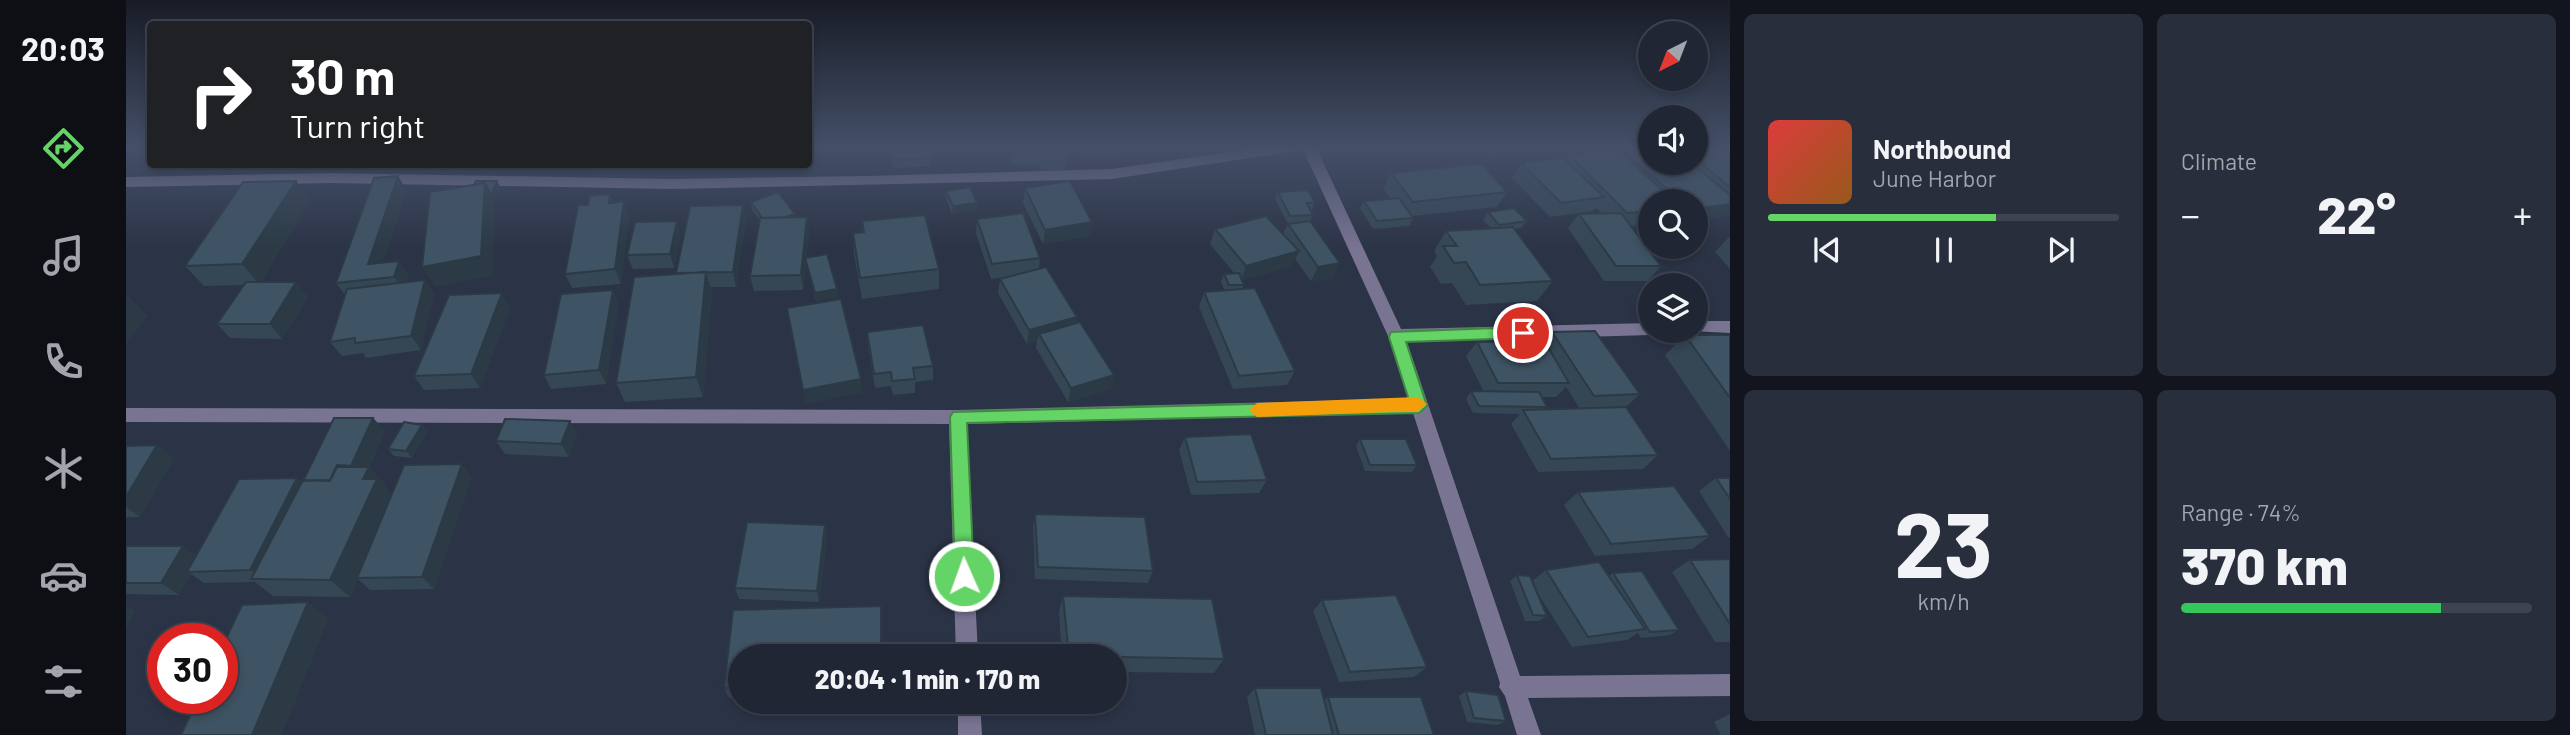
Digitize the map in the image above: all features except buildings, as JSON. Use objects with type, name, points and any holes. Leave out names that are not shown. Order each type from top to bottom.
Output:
[{"type":"street","points":[[126,182],[162,181]]},
{"type":"street","points":[[519,181],[672,184],[791,181]]},
{"type":"street","points":[[1325,181],[1396,337],[1510,687],[1529,735]]},
{"type":"street","points":[[1708,327],[1730,327]]},
{"type":"street","points":[[1396,337],[1638,329]]},
{"type":"street","points":[[126,415],[958,417],[1419,406]]},
{"type":"street","points":[[958,417],[967,644]]},
{"type":"street","points":[[1510,687],[1730,685]]},
{"type":"street","points":[[969,714],[970,735]]},
{"type":"slow traffic","points":[[1257,410],[1419,406],[1418,404]]},
{"type":"route","points":[[964,576],[958,417],[1419,406],[1396,337],[1523,333]]}]
